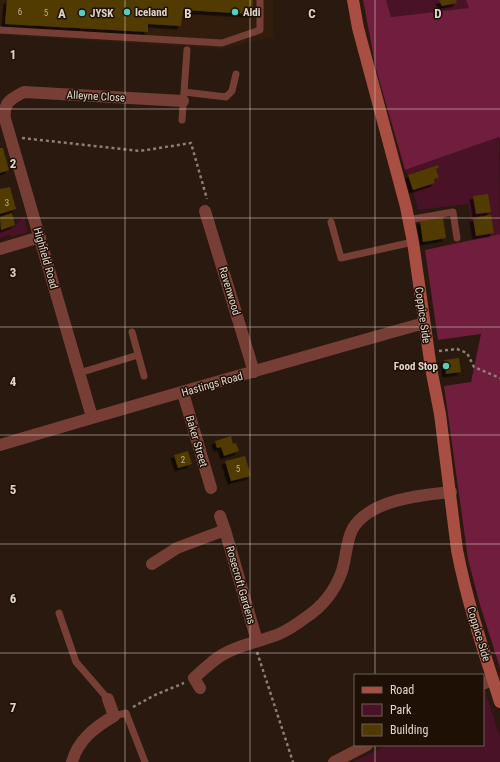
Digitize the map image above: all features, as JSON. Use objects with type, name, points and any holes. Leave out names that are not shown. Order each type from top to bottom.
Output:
[{"type":"street","name":"Coppice Side","points":[[353,0],[358,28],[394,160],[408,220],[440,414],[457,550],[461,570],[488,682],[500,702]]},
{"type":"street","name":"Alleyne Close","points":[[10,99],[24,92],[184,96]]},
{"type":"street","name":"Highfield Road","points":[[10,99],[5,107],[5,119],[92,417]]},
{"type":"street","name":"Ravenwood","points":[[205,211],[254,372]]},
{"type":"street","points":[[0,249],[40,237]]},
{"type":"street","name":"Hastings Road","points":[[0,445],[92,417],[183,393],[424,323]]},
{"type":"street","name":"Baker Street","points":[[183,393],[211,488]]},
{"type":"street","points":[[197,683],[207,666],[222,655],[256,641],[280,634],[306,618],[324,602],[331,594],[342,571],[348,542],[352,531],[356,524],[365,516],[377,508],[406,498],[450,492]]},
{"type":"street","name":"Rosecroft Gardens","points":[[220,516],[256,641]]},
{"type":"street","points":[[152,564],[177,548],[225,530]]},
{"type":"street","points":[[72,762],[79,746],[86,737],[114,716],[108,699]]},
{"type":"street","points":[[334,762],[365,746]]},
{"type":"lane","points":[[0,30],[222,43],[260,30],[260,0]]},
{"type":"lane","points":[[182,120],[187,50]]},
{"type":"lane","points":[[184,96],[226,97],[232,91],[236,74]]},
{"type":"lane","points":[[408,220],[453,212],[457,238]]},
{"type":"lane","points":[[331,222],[341,258],[412,242]]},
{"type":"lane","points":[[132,332],[144,376]]},
{"type":"lane","points":[[79,373],[138,355]]},
{"type":"lane","points":[[59,613],[76,662],[108,699]]},
{"type":"lane","points":[[114,716],[126,713],[145,762]]},
{"type":"path","points":[[20,138],[140,151],[191,143],[208,203],[205,211]]},
{"type":"path","points":[[429,352],[457,349],[467,353],[474,367],[500,378]]},
{"type":"path","points":[[256,641],[294,762]]},
{"type":"path","points":[[126,713],[134,706],[155,695],[197,683]]},
{"type":"shaded area","points":[[0,0],[273,0],[273,37],[223,49],[0,35]]},
{"type":"shaded area","points":[[363,0],[386,0],[391,17],[469,8],[466,0],[500,0],[500,140],[499,137],[405,170],[376,69]]},
{"type":"shaded area","points":[[500,234],[500,668],[480,605],[468,559],[444,386],[471,382],[481,334],[438,340],[425,250]]},
{"type":"green space","points":[[386,0],[466,0],[470,8],[391,17]]},
{"type":"green space","points":[[499,137],[500,234],[474,240],[468,204],[418,210],[413,190],[435,183],[434,179],[439,178],[436,169],[439,168],[438,165],[408,175],[405,170]]},
{"type":"green space","points":[[24,216],[28,232],[11,237],[9,235],[0,238],[0,229],[14,227]]},
{"type":"green space","points":[[484,690],[500,737],[500,762],[353,762],[385,746],[484,746]]},
{"type":"building","points":[[7,0],[253,0],[252,14],[183,10],[181,26],[148,24],[148,32],[5,24]]},
{"type":"building","points":[[439,0],[456,0],[457,3],[442,6]]},
{"type":"building","points":[[0,148],[3,148],[9,170],[0,173]]},
{"type":"building","points":[[438,165],[439,168],[436,169],[439,178],[434,179],[435,183],[413,190],[408,175]]},
{"type":"building","points":[[10,187],[16,209],[0,214],[0,189]]},
{"type":"building","points":[[488,194],[491,212],[476,214],[473,196]]},
{"type":"building","points":[[12,213],[15,225],[1,230],[0,217]]},
{"type":"building","points":[[491,215],[494,233],[476,236],[473,218]]},
{"type":"building","points":[[443,217],[446,238],[423,242],[420,221]]},
{"type":"building","points":[[459,358],[461,372],[446,374],[444,360]]},
{"type":"building","points":[[231,436],[233,444],[236,443],[239,451],[224,456],[221,447],[217,448],[215,441]]},
{"type":"building","points":[[188,451],[192,464],[178,468],[174,455]]},
{"type":"building","points":[[245,456],[251,476],[231,481],[225,461]]},
{"type":"place","name":"Iceland","points":[[127,12]]},
{"type":"place","name":"Aldi","points":[[235,12]]},
{"type":"place","name":"JYSK","points":[[82,13]]},
{"type":"place","name":"Food Stop","points":[[446,366]]}]
